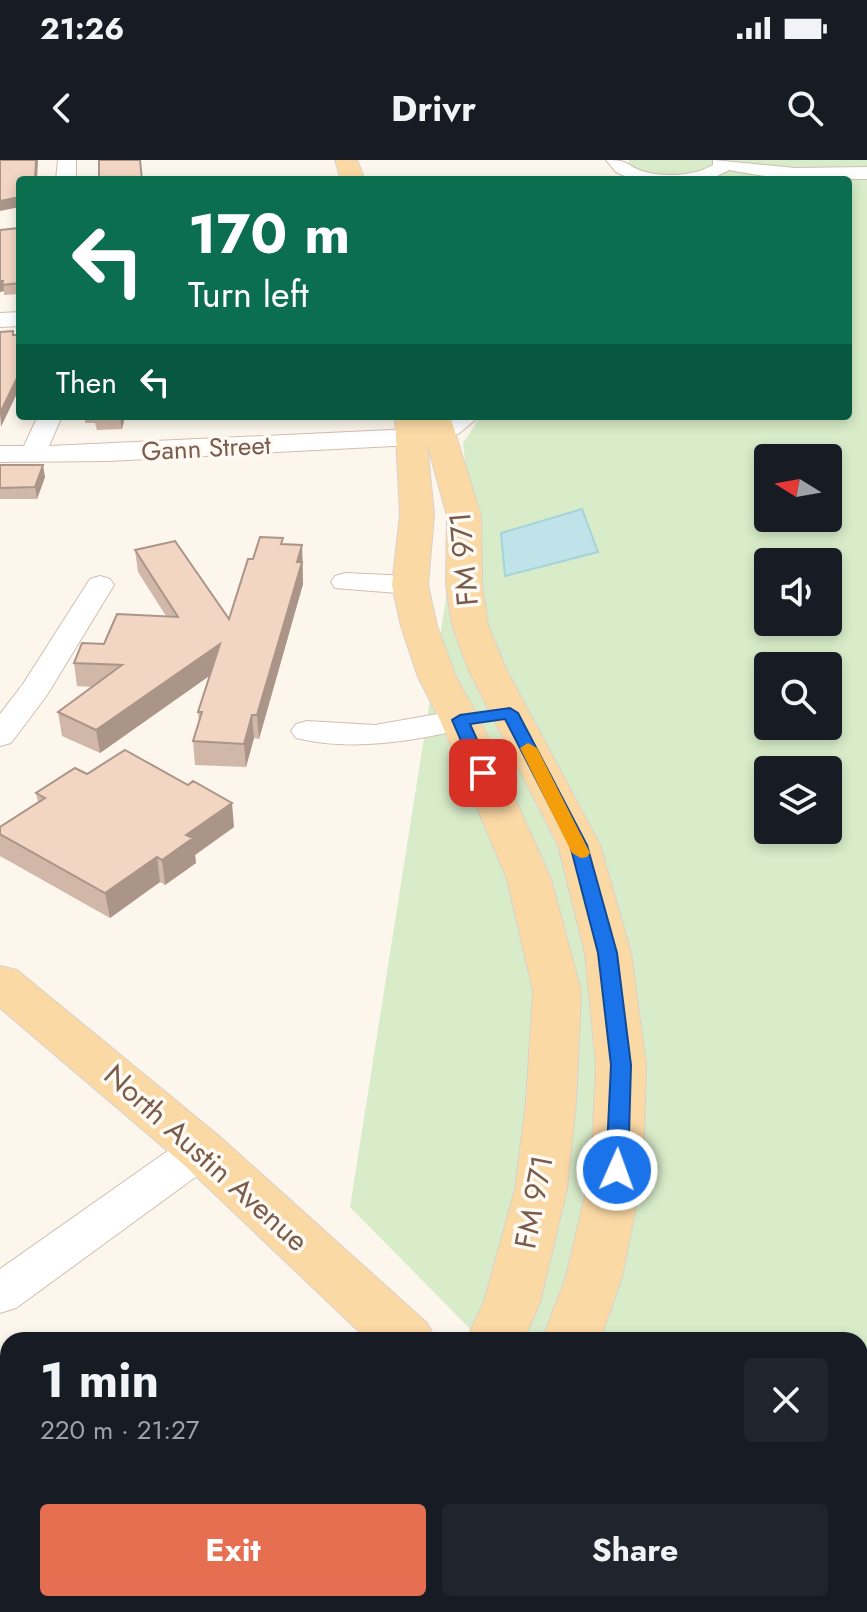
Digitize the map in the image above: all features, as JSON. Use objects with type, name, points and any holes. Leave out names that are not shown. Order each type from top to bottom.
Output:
[{"type":"main road","name":"FM 971","points":[[433,424],[417,515],[410,585],[419,626],[437,677],[460,720],[529,879],[557,991],[551,1103],[541,1189],[512,1302],[499,1332]]},
{"type":"main road","name":"FM 971","points":[[433,424],[464,516],[464,585],[470,625],[487,669],[579,845],[608,953],[621,1065],[617,1170],[594,1277],[574,1332]]},
{"type":"main road","points":[[460,720],[510,713]]},
{"type":"main road","name":"North Austin Avenue","points":[[0,982],[201,1150],[398,1332]]},
{"type":"street","points":[[696,176],[721,165],[867,173]]},
{"type":"street","points":[[631,174],[654,176]]},
{"type":"street","points":[[33,454],[48,420]]},
{"type":"street","name":"Gann Street","points":[[0,454],[433,424]]},
{"type":"street","points":[[345,582],[410,585]]},
{"type":"street","points":[[0,736],[36,688],[100,585]]},
{"type":"street","points":[[307,731],[375,735],[460,720]]},
{"type":"street","points":[[0,1294],[201,1150]]},
{"type":"green space","points":[[629,160],[867,160],[867,1332],[473,1332],[350,1207],[466,471],[463,443],[478,420],[852,420],[852,176],[624,176]]},
{"type":"water","points":[[582,509],[598,552],[505,576],[501,533]]},
{"type":"building","points":[[0,160],[36,160],[35,176],[16,176],[16,198],[0,201]]},
{"type":"building","points":[[99,160],[140,160],[142,176],[99,176]]},
{"type":"building","points":[[16,228],[16,283],[2,285],[3,281],[0,281],[0,230]]},
{"type":"building","points":[[13,331],[16,335],[16,380],[0,413],[0,332]]},
{"type":"building","points":[[0,465],[43,465],[35,487],[0,488]]},
{"type":"building","points":[[260,537],[283,538],[281,544],[302,545],[297,562],[302,562],[257,715],[252,715],[244,744],[193,741],[202,712],[198,712],[220,644],[96,730],[58,712],[122,665],[74,663],[82,643],[104,644],[117,614],[178,617],[135,550],[175,541],[229,619],[248,559],[253,559]]},
{"type":"building","points":[[125,750],[188,785],[193,781],[232,803],[186,835],[193,838],[162,860],[157,857],[105,893],[0,834],[0,827],[45,798],[36,793],[75,768],[87,774]]},
{"type":"slow traffic","points":[[528,748],[581,853]]},
{"type":"route","points":[[483,773],[460,720],[510,713],[579,845],[608,953],[621,1065],[617,1170]]}]
